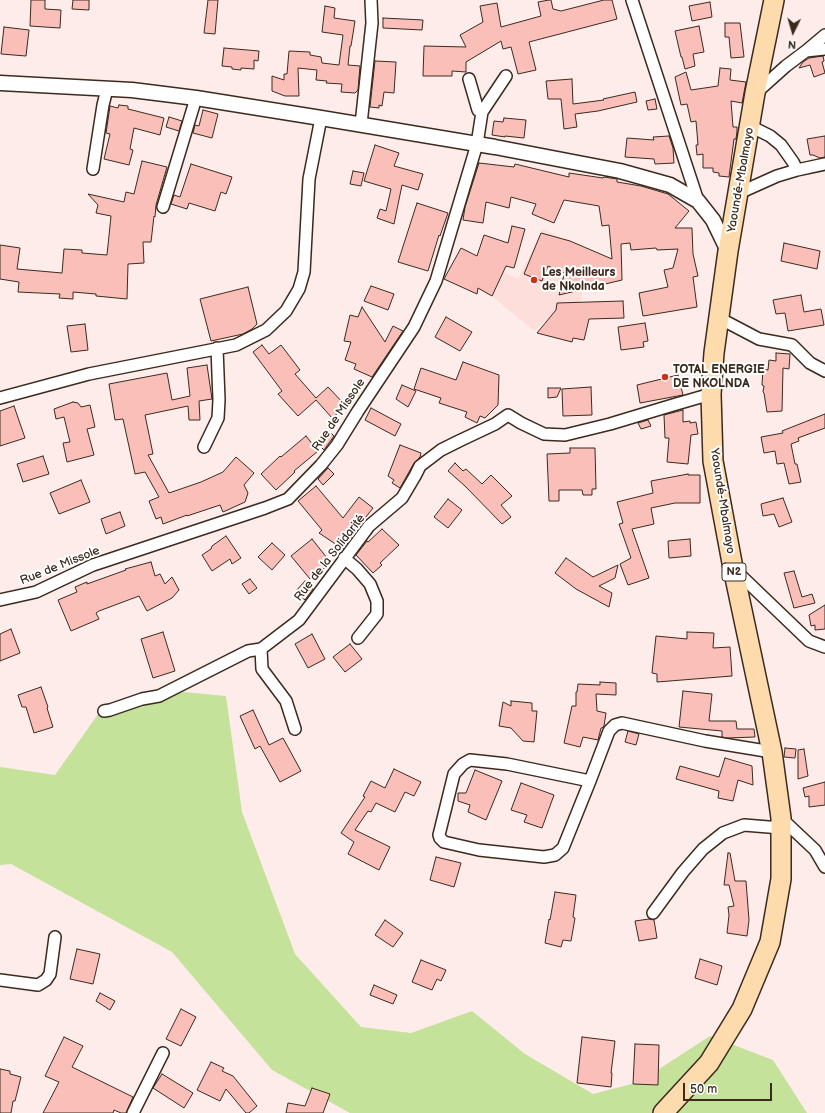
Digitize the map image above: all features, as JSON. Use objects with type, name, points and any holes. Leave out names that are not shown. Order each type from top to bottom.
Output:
[{"type":"highway","name":"Yaoundé-Mbalmayo","points":[[663,1113],[709,1063],[742,1010],[770,942],[781,879],[781,823],[772,752],[733,568],[713,461],[711,394],[714,353],[728,251],[774,0]]},
{"type":"street","points":[[361,124],[372,23],[371,0]]},
{"type":"street","points":[[632,0],[698,201],[713,220],[728,251]]},
{"type":"street","points":[[756,93],[786,66],[825,35]]},
{"type":"street","points":[[806,51],[825,49]]},
{"type":"street","points":[[469,79],[478,110],[482,112],[506,76]]},
{"type":"street","points":[[0,83],[132,90],[196,98],[361,124],[620,171],[670,186],[698,201]]},
{"type":"street","points":[[93,169],[107,89]]},
{"type":"street","points":[[163,207],[196,98]]},
{"type":"street","name":"Rue de Missole","points":[[0,600],[36,592],[93,565],[288,499],[321,465],[337,445],[414,327],[436,281],[477,144],[482,112]]},
{"type":"street","points":[[0,398],[89,374],[236,345],[266,330],[286,311],[298,289],[304,272],[309,179],[321,118]]},
{"type":"street","points":[[750,126],[770,136],[782,145],[796,170]]},
{"type":"street","points":[[739,193],[777,176],[796,170],[825,164]]},
{"type":"street","points":[[719,318],[759,339],[792,345],[810,363],[825,371]]},
{"type":"street","points":[[204,447],[218,418],[219,400],[217,348]]},
{"type":"street","name":"Rue de la Solidarité","points":[[261,649],[298,620],[369,526],[402,498],[420,466],[442,450],[495,424],[508,415],[521,424],[544,434],[565,435],[610,424],[673,404],[711,394]]},
{"type":"street","points":[[344,558],[370,584],[377,601],[377,614],[358,638]]},
{"type":"street","points":[[733,568],[809,641],[825,647]]},
{"type":"street","points":[[104,711],[142,699],[159,696],[248,651],[261,649],[262,669],[286,701],[295,728]]},
{"type":"street","points":[[590,781],[507,764],[470,760],[463,764],[454,774],[439,835],[440,838],[444,842],[479,850],[544,857],[555,854],[563,848],[590,781],[609,731],[615,725],[622,723],[705,741],[772,752]]},
{"type":"street","points":[[653,913],[683,872],[703,849],[723,833],[744,825],[781,823],[815,850],[825,867]]},
{"type":"street","points":[[0,980],[38,985],[46,980],[50,974],[56,937]]},
{"type":"street","points":[[133,1113],[163,1054]]},
{"type":"shaded area","name":"Les Meilleurs de Nkolnda","points":[[543,229],[595,254],[585,282],[578,312],[551,316],[534,331],[492,296],[479,289],[490,266],[518,279]]},
{"type":"green space","points":[[184,692],[226,696],[242,812],[295,954],[361,1027],[411,1033],[472,1011],[525,1054],[593,1094],[639,1082],[710,1036],[773,1060],[807,1113],[350,1113],[272,1070],[172,952],[11,864],[0,865],[0,767],[55,775],[101,710]]},
{"type":"building","points":[[31,0],[45,0],[45,9],[61,10],[60,28],[30,26]]},
{"type":"building","points":[[73,0],[89,0],[89,10],[72,9]]},
{"type":"building","points":[[208,0],[218,0],[215,34],[204,33]]},
{"type":"building","points":[[551,0],[553,9],[561,11],[604,0],[612,0],[617,19],[529,42],[536,70],[518,74],[511,47],[503,49],[501,41],[466,62],[466,72],[452,71],[452,76],[423,76],[424,46],[466,47],[460,35],[483,22],[480,6],[497,3],[501,27],[541,16],[538,2]]},
{"type":"building","points":[[710,2],[712,17],[692,21],[689,6]]},
{"type":"building","points":[[325,6],[335,8],[334,18],[355,21],[348,65],[360,66],[358,90],[355,93],[341,92],[342,84],[326,83],[327,81],[316,80],[317,70],[298,68],[299,96],[285,96],[272,91],[272,76],[284,80],[284,74],[287,74],[289,51],[310,52],[310,55],[321,57],[322,63],[339,65],[343,35],[322,32]]},
{"type":"building","points":[[383,18],[423,20],[422,30],[383,28]]},
{"type":"building","points":[[725,23],[740,23],[744,57],[731,58],[729,37],[725,37]]},
{"type":"building","points":[[699,26],[704,52],[693,54],[695,66],[685,69],[675,31]]},
{"type":"building","points":[[4,27],[29,30],[26,56],[1,54]]},
{"type":"building","points":[[224,48],[259,51],[258,61],[254,60],[254,69],[241,68],[241,70],[222,66]]},
{"type":"building","points":[[823,56],[824,61],[822,62],[825,73],[814,77],[810,65],[799,68],[803,62],[809,58]]},
{"type":"building","points":[[375,61],[396,62],[394,93],[384,92],[382,106],[379,105],[379,108],[370,107]]},
{"type":"building","points":[[720,68],[731,69],[730,80],[746,82],[742,103],[731,101],[733,127],[737,127],[737,131],[736,139],[734,139],[729,177],[719,176],[719,173],[713,172],[713,168],[703,168],[703,154],[697,155],[696,145],[698,145],[696,121],[691,122],[687,104],[681,105],[675,77],[686,72],[691,90],[718,86]]},
{"type":"building","points":[[572,79],[573,104],[604,100],[603,99],[635,92],[637,102],[598,111],[575,114],[577,127],[564,129],[561,99],[548,99],[546,81]]},
{"type":"building","points":[[655,99],[657,109],[648,110],[646,101]]},
{"type":"building","points":[[119,105],[128,106],[128,109],[164,118],[160,135],[134,128],[130,149],[133,150],[129,165],[104,159],[110,134],[106,133],[110,106],[118,108]]},
{"type":"building","points":[[203,110],[218,114],[212,138],[193,133],[195,125],[199,126]]},
{"type":"building","points":[[169,117],[182,121],[179,131],[166,127]]},
{"type":"building","points":[[504,118],[526,120],[524,138],[492,135],[494,121],[503,122]]},
{"type":"building","points":[[669,136],[673,148],[674,163],[655,164],[654,159],[625,157],[627,138],[654,140],[653,137]]},
{"type":"building","points":[[825,136],[825,157],[820,158],[810,155],[807,139]]},
{"type":"building","points":[[375,145],[399,153],[394,166],[423,174],[418,190],[402,185],[394,224],[377,218],[380,209],[386,211],[391,189],[364,181]]},
{"type":"building","points":[[142,161],[167,167],[156,205],[151,242],[143,242],[144,263],[128,264],[127,299],[73,292],[73,299],[59,298],[60,294],[18,292],[19,282],[0,279],[0,245],[20,248],[17,269],[62,273],[64,249],[82,250],[82,253],[107,255],[111,216],[96,213],[98,205],[88,194],[124,202],[126,192],[134,194]]},
{"type":"building","points":[[479,163],[514,167],[515,164],[569,177],[569,173],[617,179],[617,182],[641,186],[668,194],[689,211],[675,228],[692,228],[693,254],[698,276],[693,277],[697,307],[643,316],[639,293],[668,287],[664,270],[673,268],[678,249],[657,250],[656,248],[631,250],[630,243],[621,244],[622,280],[559,295],[565,273],[548,266],[542,281],[524,274],[541,233],[570,241],[612,259],[609,225],[602,226],[599,206],[564,200],[554,223],[532,214],[536,204],[511,197],[509,208],[486,202],[483,223],[463,220],[465,207]]},
{"type":"building","points":[[191,164],[232,177],[226,194],[221,192],[215,211],[189,203],[187,209],[171,204],[174,195],[180,197]]},
{"type":"building","points":[[353,171],[364,173],[361,186],[350,184]]},
{"type":"building","points":[[417,203],[448,213],[440,236],[439,235],[428,271],[398,262]]},
{"type":"building","points":[[512,226],[525,229],[514,268],[506,266],[492,296],[478,288],[477,294],[444,279],[461,248],[477,256],[484,235],[508,243]]},
{"type":"building","points":[[784,243],[820,251],[817,269],[781,261]]},
{"type":"building","points":[[371,286],[394,294],[388,310],[364,301]]},
{"type":"building","points":[[248,287],[257,324],[243,334],[211,341],[200,299]]},
{"type":"building","points":[[801,295],[804,312],[821,309],[824,325],[788,331],[785,313],[776,314],[773,300]]},
{"type":"building","points":[[623,301],[624,318],[589,319],[584,340],[573,338],[572,342],[537,333],[556,310],[557,303]]},
{"type":"building","points":[[362,307],[385,342],[393,326],[403,331],[372,377],[354,369],[356,364],[345,360],[351,342],[344,341],[350,315],[358,317]]},
{"type":"building","points":[[446,317],[472,332],[460,351],[435,337]]},
{"type":"building","points":[[645,323],[648,341],[643,342],[644,347],[621,350],[618,327]]},
{"type":"building","points":[[85,324],[88,350],[71,352],[67,326]]},
{"type":"building","points":[[262,345],[269,354],[281,345],[300,370],[295,374],[316,398],[328,387],[346,406],[332,418],[316,400],[298,416],[278,394],[282,391],[253,352]]},
{"type":"building","points":[[776,353],[790,354],[789,369],[783,368],[782,411],[767,412],[763,392],[764,386],[762,385],[763,369],[768,370],[769,360],[776,361]]},
{"type":"building","points":[[463,362],[499,375],[498,405],[485,418],[480,416],[477,423],[465,417],[467,412],[439,403],[441,398],[414,389],[421,368],[456,380]]},
{"type":"building","points":[[207,365],[212,399],[199,401],[200,420],[189,420],[188,406],[145,415],[153,454],[148,455],[169,493],[201,482],[223,472],[236,457],[254,473],[244,485],[248,493],[245,502],[223,512],[220,505],[163,524],[161,517],[156,519],[149,501],[159,497],[145,472],[135,474],[123,419],[115,420],[109,384],[167,373],[172,400],[190,396],[187,368]]},
{"type":"building","points":[[678,375],[683,395],[640,403],[637,385]]},
{"type":"building","points":[[402,385],[416,391],[408,407],[396,399]]},
{"type":"building","points":[[591,387],[592,415],[563,416],[562,389]]},
{"type":"building","points":[[548,388],[561,388],[557,397],[548,398]]},
{"type":"building","points":[[73,402],[78,403],[81,407],[90,405],[95,427],[87,429],[94,455],[67,462],[63,443],[70,442],[64,417],[56,419],[54,409]]},
{"type":"building","points":[[14,406],[25,438],[0,446],[0,411]]},
{"type":"building","points":[[371,408],[401,424],[395,436],[365,420]]},
{"type":"building","points":[[683,410],[683,422],[696,422],[698,434],[691,435],[688,464],[667,462],[669,438],[665,438],[664,415]]},
{"type":"building","points":[[825,414],[825,428],[798,438],[799,441],[791,444],[795,464],[797,464],[801,482],[789,484],[784,463],[777,464],[775,451],[764,453],[761,437],[783,433],[782,431]]},
{"type":"building","points":[[648,420],[651,426],[641,429],[638,423]]},
{"type":"building","points":[[329,431],[334,436],[324,450],[317,443]]},
{"type":"building","points":[[306,436],[318,451],[294,471],[295,472],[276,490],[261,474],[280,456],[281,457]]},
{"type":"building","points":[[400,445],[421,453],[420,457],[414,463],[400,488],[392,483],[394,480],[388,476]]},
{"type":"building","points":[[570,448],[595,448],[596,489],[592,489],[592,495],[583,495],[582,490],[559,490],[559,501],[549,501],[547,454],[570,453]]},
{"type":"building","points":[[43,456],[49,474],[23,482],[17,464]]},
{"type":"building","points":[[455,463],[463,471],[466,469],[482,484],[491,475],[512,496],[501,505],[511,517],[502,524],[465,486],[448,471]]},
{"type":"building","points":[[328,468],[334,474],[323,485],[318,479]]},
{"type":"building","points":[[688,474],[700,475],[700,503],[675,503],[651,508],[654,524],[632,529],[649,578],[628,585],[620,564],[631,558],[619,524],[623,523],[617,502],[653,493],[651,481]]},
{"type":"building","points":[[81,480],[90,502],[59,514],[50,493]]},
{"type":"building","points":[[316,486],[343,518],[359,497],[373,508],[343,549],[319,533],[322,530],[298,501]]},
{"type":"building","points":[[783,498],[792,522],[779,527],[774,514],[763,516],[761,504]]},
{"type":"building","points":[[448,499],[462,510],[448,528],[434,517]]},
{"type":"building","points":[[120,512],[125,526],[106,534],[101,519]]},
{"type":"building","points":[[382,529],[399,545],[380,563],[382,565],[373,573],[356,555],[367,541],[368,542]]},
{"type":"building","points":[[226,536],[241,558],[232,564],[230,559],[212,571],[202,555]]},
{"type":"building","points":[[312,539],[331,563],[310,579],[291,556]]},
{"type":"building","points":[[690,539],[691,556],[669,558],[668,541]]},
{"type":"building","points":[[272,543],[285,555],[272,570],[258,557]]},
{"type":"building","points":[[566,558],[593,577],[618,565],[615,578],[599,586],[612,593],[609,607],[576,589],[555,573]]},
{"type":"building","points":[[151,562],[155,576],[160,574],[165,584],[172,577],[179,590],[172,598],[147,611],[139,596],[99,611],[96,613],[99,619],[71,631],[58,600],[77,592],[75,587],[87,582],[87,584],[126,570],[125,569]]},
{"type":"building","points":[[794,571],[802,597],[812,594],[815,603],[794,608],[784,573]]},
{"type":"building","points":[[250,579],[257,588],[249,594],[242,584]]},
{"type":"building","points":[[305,581],[313,589],[305,600],[295,592]]},
{"type":"building","points":[[825,605],[825,629],[815,630],[815,625],[811,626],[809,615]]},
{"type":"building","points":[[11,629],[20,653],[0,661],[0,634]]},
{"type":"building","points":[[163,632],[175,671],[153,678],[141,639]]},
{"type":"building","points":[[687,632],[714,633],[713,648],[730,647],[732,676],[657,682],[657,674],[652,673],[656,636],[687,639]]},
{"type":"building","points":[[312,634],[325,659],[308,668],[295,644]]},
{"type":"building","points":[[350,644],[362,659],[345,672],[333,657]]},
{"type":"building","points":[[600,682],[616,683],[616,695],[596,694],[597,711],[606,713],[604,726],[601,728],[598,740],[583,737],[580,747],[564,743],[572,706],[576,706],[576,692],[578,684],[600,685]]},
{"type":"building","points":[[41,687],[53,727],[34,733],[26,707],[22,707],[18,695]]},
{"type":"building","points":[[683,691],[712,694],[709,721],[736,721],[737,729],[754,729],[755,737],[727,738],[722,737],[722,731],[679,727]]},
{"type":"building","points":[[511,701],[532,703],[532,711],[537,711],[534,742],[523,741],[511,728],[499,726],[503,702],[511,706]]},
{"type":"building","points":[[253,710],[269,745],[283,738],[301,771],[280,782],[260,746],[255,749],[240,716]]},
{"type":"building","points":[[628,731],[639,734],[636,745],[625,742]]},
{"type":"building","points":[[785,748],[796,749],[795,758],[784,757]]},
{"type":"building","points":[[804,749],[808,776],[798,779],[798,750]]},
{"type":"building","points":[[725,758],[752,766],[753,785],[738,780],[733,801],[718,798],[719,791],[676,779],[680,766],[719,777]]},
{"type":"building","points":[[394,769],[421,782],[414,796],[405,792],[395,812],[376,803],[371,812],[368,811],[355,830],[390,847],[379,870],[348,854],[354,842],[341,833],[365,797],[363,796],[371,781],[385,788]]},
{"type":"building","points":[[475,770],[502,781],[486,820],[468,812],[470,805],[458,801],[458,793],[466,793]]},
{"type":"building","points":[[825,782],[825,805],[809,807],[809,796],[805,797],[803,788]]},
{"type":"building","points":[[521,783],[554,795],[542,828],[524,822],[527,815],[511,810]]},
{"type":"building","points":[[728,853],[730,853],[735,881],[746,881],[749,920],[747,936],[727,933],[729,915],[728,907],[734,906],[729,885],[724,885]]},
{"type":"building","points":[[436,857],[461,863],[454,887],[430,880]]},
{"type":"building","points":[[555,892],[576,895],[573,917],[575,918],[571,941],[563,940],[561,947],[545,943]]},
{"type":"building","points":[[649,919],[654,920],[657,938],[639,941],[635,921]]},
{"type":"building","points":[[385,920],[403,933],[393,947],[375,935]]},
{"type":"building","points":[[77,949],[100,954],[93,984],[70,979]]},
{"type":"building","points":[[700,959],[722,966],[717,985],[695,978]]},
{"type":"building","points":[[421,960],[446,970],[441,981],[437,979],[432,990],[412,982]]},
{"type":"building","points":[[374,985],[397,995],[393,1004],[370,995]]},
{"type":"building","points":[[100,993],[115,1001],[110,1010],[96,1001]]},
{"type":"building","points":[[181,1009],[196,1017],[181,1046],[166,1039]]},
{"type":"building","points":[[64,1037],[83,1046],[72,1067],[133,1097],[126,1113],[121,1113],[114,1110],[113,1113],[43,1113],[59,1082],[45,1076]]},
{"type":"building","points":[[582,1037],[615,1041],[611,1073],[611,1087],[577,1083]]},
{"type":"building","points":[[635,1044],[659,1045],[658,1085],[633,1084]]},
{"type":"building","points":[[211,1062],[224,1068],[222,1071],[233,1076],[257,1106],[249,1113],[246,1113],[226,1089],[220,1101],[197,1090]]},
{"type":"building","points":[[0,1069],[10,1071],[10,1074],[21,1077],[15,1101],[13,1101],[11,1113],[0,1113]]},
{"type":"building","points":[[162,1074],[193,1093],[184,1108],[153,1088]]},
{"type":"building","points":[[312,1088],[330,1094],[323,1113],[286,1113],[288,1103],[305,1106]]},
{"type":"place","name":"Les Meilleurs de Nkolnda","points":[[534,280]]},
{"type":"place","name":"TOTAL ENERGIE DE NKOLNDA","points":[[665,377]]}]
